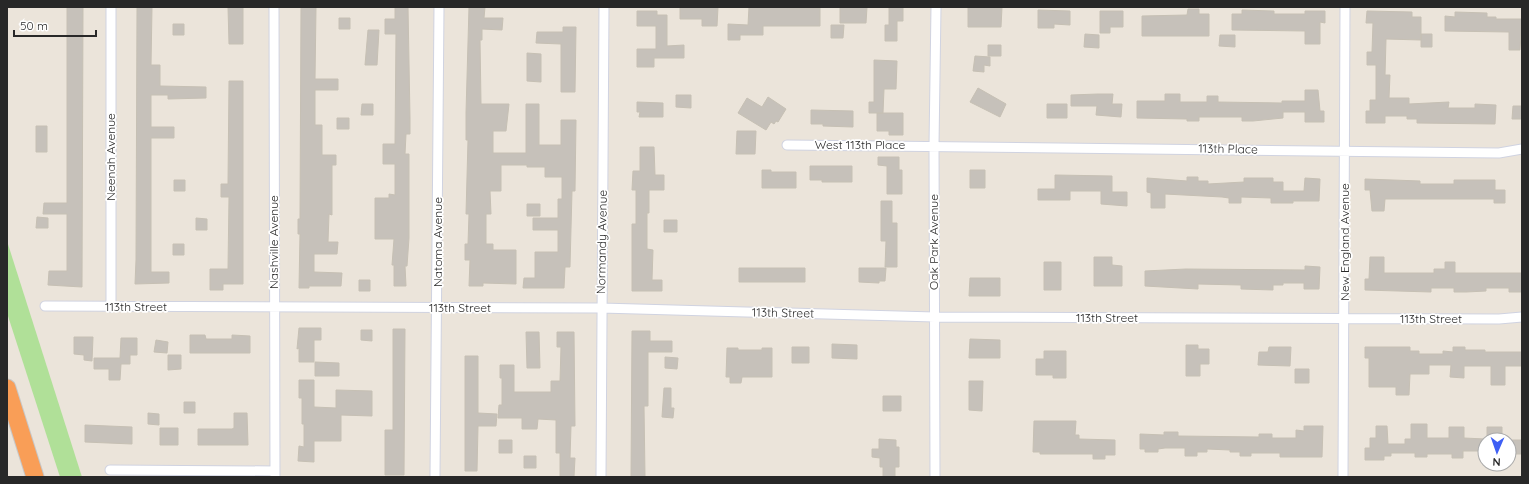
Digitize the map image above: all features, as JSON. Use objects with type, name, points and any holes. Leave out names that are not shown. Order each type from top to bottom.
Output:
[{"type":"highway","points":[[7,388],[35,477]]},
{"type":"street","name":"Neenah Avenue","points":[[111,307],[112,7]]},
{"type":"street","name":"Nashville Avenue","points":[[274,7],[275,474]]},
{"type":"street","name":"Natoma Avenue","points":[[436,477],[439,7]]},
{"type":"street","name":"Normandy Avenue","points":[[601,477],[604,7]]},
{"type":"street","name":"Oak Park Avenue","points":[[935,477],[934,145],[936,7]]},
{"type":"street","name":"New England Avenue","points":[[1343,477],[1345,319],[1345,7]]},
{"type":"street","name":"West 113th Place","points":[[787,144],[934,145]]},
{"type":"street","name":"113th Place","points":[[934,145],[1499,153],[1522,149]]},
{"type":"street","name":"113th Street","points":[[45,306],[601,308],[935,317],[1345,319],[1499,319],[1522,317]]},
{"type":"street","points":[[110,470],[275,474]]},
{"type":"green space","points":[[7,241],[82,477],[60,477],[7,313]]},
{"type":"building","points":[[67,7],[83,7],[82,287],[48,285],[49,271],[67,271],[67,214],[43,214],[44,203],[67,203]]},
{"type":"building","points":[[137,7],[152,7],[151,65],[160,65],[160,86],[206,87],[206,98],[168,99],[168,95],[151,95],[151,127],[174,127],[174,138],[151,138],[151,272],[169,272],[169,283],[135,284]]},
{"type":"building","points":[[228,7],[243,7],[243,44],[229,44]]},
{"type":"building","points":[[301,7],[316,7],[315,79],[338,79],[338,90],[315,90],[315,125],[322,125],[322,155],[336,155],[336,165],[332,165],[332,215],[329,214],[328,242],[338,242],[337,254],[314,254],[314,272],[342,273],[341,286],[309,286],[309,288],[299,288],[300,234],[298,234],[298,219],[300,219]]},
{"type":"building","points":[[395,7],[408,7],[410,134],[406,134],[405,154],[409,154],[409,238],[407,266],[405,266],[406,286],[394,286],[394,265],[392,265],[394,239],[375,239],[375,198],[389,198],[389,194],[395,195],[395,164],[383,164],[383,144],[395,144],[396,34],[385,34],[385,19],[395,19]]},
{"type":"building","points":[[469,7],[485,7],[484,18],[503,18],[502,30],[482,29],[482,40],[480,40],[481,104],[509,104],[506,131],[493,131],[493,153],[526,153],[526,104],[539,104],[539,145],[561,145],[561,120],[576,120],[575,191],[572,191],[570,267],[565,267],[564,288],[523,288],[524,278],[535,278],[535,252],[558,252],[558,230],[533,230],[533,218],[558,218],[558,199],[562,199],[562,177],[545,177],[545,167],[527,167],[527,165],[501,165],[501,191],[490,191],[491,214],[486,214],[486,244],[493,244],[493,250],[516,250],[516,284],[483,283],[483,286],[469,286],[470,260],[465,260],[465,244],[468,244],[469,214],[466,214],[468,140],[466,140],[466,113]]},
{"type":"building","points":[[680,7],[718,7],[717,26],[702,26],[702,19],[680,19]]},
{"type":"building","points":[[749,7],[820,8],[820,26],[763,26],[763,35],[740,35],[740,40],[728,40],[728,24],[748,25]]},
{"type":"building","points":[[840,7],[867,7],[866,23],[840,23]]},
{"type":"building","points":[[889,7],[903,7],[903,21],[897,21],[897,41],[885,41],[885,25],[889,25]]},
{"type":"building","points":[[968,7],[1002,7],[1001,27],[968,27]]},
{"type":"building","points":[[1188,9],[1199,9],[1199,14],[1209,14],[1209,36],[1142,36],[1142,16],[1187,15]]},
{"type":"building","points":[[1038,10],[1070,11],[1070,25],[1054,24],[1054,28],[1038,28]]},
{"type":"building","points":[[1242,10],[1274,11],[1274,14],[1305,14],[1305,11],[1325,11],[1325,23],[1320,22],[1320,44],[1305,44],[1305,31],[1232,30],[1232,14],[1242,14]]},
{"type":"building","points":[[637,11],[657,11],[657,15],[667,15],[667,46],[684,45],[684,58],[654,58],[654,67],[637,67],[637,49],[656,49],[656,26],[637,26]]},
{"type":"building","points":[[1100,11],[1123,11],[1123,27],[1110,27],[1110,33],[1100,33]]},
{"type":"building","points":[[1367,11],[1412,12],[1412,17],[1421,17],[1421,40],[1386,39],[1385,75],[1390,75],[1389,98],[1409,98],[1409,104],[1449,102],[1448,108],[1475,108],[1475,104],[1496,105],[1495,124],[1417,123],[1417,119],[1407,119],[1407,116],[1385,116],[1385,123],[1366,123],[1366,111],[1370,111],[1370,100],[1376,100],[1376,65],[1367,65],[1367,52],[1372,52],[1373,23],[1366,23]]},
{"type":"building","points":[[1455,12],[1487,13],[1487,17],[1496,17],[1496,19],[1522,19],[1520,50],[1509,50],[1509,32],[1445,31],[1445,16],[1455,17]]},
{"type":"building","points":[[339,18],[350,18],[350,29],[339,29]]},
{"type":"building","points":[[173,24],[184,24],[184,35],[173,35]]},
{"type":"building","points":[[831,25],[844,25],[843,38],[831,38]]},
{"type":"building","points":[[563,27],[576,27],[575,92],[561,92],[561,44],[536,43],[537,32],[563,32]]},
{"type":"building","points":[[368,30],[379,30],[377,65],[365,65]]},
{"type":"building","points":[[1085,34],[1099,35],[1099,48],[1084,47]]},
{"type":"building","points":[[1421,34],[1432,34],[1432,47],[1421,47]]},
{"type":"building","points":[[1220,35],[1235,35],[1235,47],[1219,46]]},
{"type":"building","points":[[988,45],[1001,45],[1001,56],[988,56]]},
{"type":"building","points":[[527,53],[541,54],[541,82],[527,81]]},
{"type":"building","points":[[975,56],[990,57],[990,66],[984,65],[984,72],[973,71]]},
{"type":"building","points":[[874,60],[897,61],[896,89],[884,89],[883,113],[869,113],[869,102],[874,102]]},
{"type":"building","points":[[229,81],[243,81],[243,284],[223,284],[223,290],[210,290],[210,269],[228,269],[229,197],[221,197],[221,184],[228,184]]},
{"type":"building","points":[[978,88],[1006,104],[1000,117],[970,102]]},
{"type":"building","points":[[1305,90],[1318,90],[1320,111],[1324,111],[1324,122],[1305,122],[1305,112],[1283,112],[1283,118],[1253,121],[1242,121],[1242,117],[1199,117],[1199,121],[1187,121],[1187,119],[1137,118],[1137,101],[1165,101],[1165,94],[1180,94],[1180,102],[1207,102],[1207,96],[1218,96],[1218,102],[1282,103],[1282,101],[1305,101]]},
{"type":"building","points":[[1113,94],[1112,104],[1122,104],[1121,117],[1096,115],[1097,106],[1071,106],[1071,95]]},
{"type":"building","points":[[676,95],[691,95],[691,108],[676,107]]},
{"type":"building","points":[[768,97],[786,109],[778,122],[776,121],[774,124],[771,122],[766,130],[738,113],[747,98],[762,107]]},
{"type":"building","points":[[637,102],[663,103],[663,117],[639,117],[640,112],[637,112]]},
{"type":"building","points":[[362,104],[373,104],[373,115],[361,115]]},
{"type":"building","points":[[1047,104],[1067,104],[1067,118],[1047,118]]},
{"type":"building","points":[[1513,106],[1522,106],[1522,119],[1512,119]]},
{"type":"building","points":[[811,110],[853,111],[853,127],[811,124]]},
{"type":"building","points":[[877,113],[903,113],[903,135],[889,135],[889,131],[877,131]]},
{"type":"building","points":[[337,118],[349,118],[349,129],[337,129]]},
{"type":"building","points":[[36,126],[47,126],[47,152],[36,152]]},
{"type":"building","points":[[737,131],[756,131],[755,154],[736,154]]},
{"type":"building","points":[[640,147],[654,147],[655,175],[664,175],[664,190],[649,190],[649,213],[647,213],[647,249],[653,250],[652,280],[662,280],[662,291],[632,291],[632,224],[636,224],[636,190],[632,190],[633,171],[640,171]]},
{"type":"building","points":[[878,157],[899,157],[899,170],[902,170],[902,194],[887,194],[887,166],[878,165]]},
{"type":"building","points":[[810,166],[852,166],[852,182],[822,182],[822,180],[810,180]]},
{"type":"building","points":[[762,170],[771,170],[771,172],[796,172],[796,188],[762,188]]},
{"type":"building","points":[[970,170],[985,170],[985,188],[970,188]]},
{"type":"building","points":[[1055,175],[1112,176],[1112,192],[1127,192],[1127,206],[1101,204],[1101,191],[1070,191],[1070,200],[1038,200],[1038,189],[1055,189]]},
{"type":"building","points":[[1187,177],[1198,177],[1198,181],[1208,181],[1208,184],[1244,182],[1244,178],[1273,178],[1273,182],[1283,182],[1283,191],[1304,191],[1305,178],[1320,179],[1319,201],[1271,203],[1271,198],[1241,197],[1241,203],[1229,203],[1229,198],[1222,197],[1165,194],[1165,208],[1151,208],[1151,193],[1147,192],[1147,178],[1187,181]]},
{"type":"building","points":[[1365,179],[1420,181],[1420,184],[1454,184],[1454,180],[1495,180],[1495,190],[1505,190],[1505,203],[1494,203],[1494,199],[1385,199],[1384,211],[1372,211],[1370,190],[1365,190]]},
{"type":"building","points":[[174,180],[185,180],[185,191],[174,191]]},
{"type":"building","points":[[881,201],[892,201],[892,223],[897,223],[897,267],[885,267],[886,241],[881,241]]},
{"type":"building","points":[[527,204],[540,204],[540,216],[527,216]]},
{"type":"building","points":[[37,217],[48,218],[48,228],[36,228]]},
{"type":"building","points":[[196,218],[207,219],[207,230],[196,230]]},
{"type":"building","points":[[664,220],[677,220],[677,232],[664,232]]},
{"type":"building","points":[[173,244],[184,244],[184,255],[173,255]]},
{"type":"building","points":[[1094,257],[1112,257],[1112,265],[1122,266],[1122,286],[1094,286]]},
{"type":"building","points":[[1370,257],[1384,257],[1384,273],[1434,273],[1434,269],[1445,269],[1445,262],[1455,262],[1455,273],[1522,273],[1522,292],[1509,292],[1509,288],[1486,288],[1486,291],[1466,292],[1454,292],[1454,288],[1431,288],[1431,292],[1365,290],[1365,279],[1369,279]]},
{"type":"building","points":[[1044,262],[1061,262],[1061,290],[1044,290]]},
{"type":"building","points":[[1305,266],[1320,267],[1319,289],[1304,289],[1304,283],[1283,283],[1283,285],[1273,285],[1273,290],[1241,289],[1241,285],[1198,284],[1198,289],[1145,286],[1145,271],[1186,269],[1305,270]]},
{"type":"building","points":[[739,268],[805,268],[805,282],[739,282]]},
{"type":"building","points":[[859,268],[886,268],[885,281],[879,281],[879,283],[859,282]]},
{"type":"building","points":[[970,278],[1000,278],[1000,296],[969,296]]},
{"type":"building","points":[[359,280],[370,280],[370,291],[359,291]]},
{"type":"building","points":[[299,328],[321,328],[321,340],[314,340],[314,362],[299,362],[299,348],[297,349]]},
{"type":"building","points":[[393,329],[405,329],[404,475],[385,475],[385,430],[393,430]]},
{"type":"building","points":[[361,330],[372,330],[372,341],[361,340]]},
{"type":"building","points":[[632,331],[650,331],[650,341],[672,341],[672,352],[648,352],[648,406],[644,406],[645,477],[631,477]]},
{"type":"building","points":[[526,332],[539,332],[540,368],[527,368]]},
{"type":"building","points":[[557,332],[574,332],[575,426],[571,426],[570,458],[575,458],[574,477],[560,477],[560,453],[556,453],[556,420],[538,419],[537,429],[522,429],[522,418],[498,418],[499,405],[502,405],[502,378],[500,378],[500,365],[514,365],[514,392],[551,392],[551,381],[560,381],[561,347],[557,347]]},
{"type":"building","points":[[190,335],[205,335],[206,339],[232,339],[232,335],[250,336],[250,353],[190,353]]},
{"type":"building","points":[[74,337],[93,337],[92,361],[84,360],[84,355],[74,354]]},
{"type":"building","points":[[121,338],[137,338],[137,355],[130,355],[130,364],[121,364],[120,380],[109,380],[109,369],[94,369],[94,358],[120,358]]},
{"type":"building","points":[[970,339],[1000,340],[1000,358],[969,358]]},
{"type":"building","points":[[156,340],[168,342],[167,353],[154,352]]},
{"type":"building","points":[[832,344],[857,345],[857,359],[832,358]]},
{"type":"building","points":[[1186,345],[1198,345],[1198,349],[1209,349],[1209,364],[1200,364],[1200,376],[1186,376]]},
{"type":"building","points":[[792,347],[809,347],[809,363],[792,363]]},
{"type":"building","points":[[1269,347],[1291,347],[1290,366],[1258,365],[1259,352],[1268,352]]},
{"type":"building","points":[[1365,347],[1410,347],[1410,351],[1419,351],[1419,354],[1443,354],[1443,351],[1453,352],[1453,347],[1465,347],[1465,350],[1485,350],[1485,352],[1522,352],[1522,366],[1505,366],[1505,385],[1491,385],[1491,366],[1464,366],[1464,378],[1450,377],[1451,365],[1429,365],[1429,374],[1410,374],[1409,395],[1396,395],[1396,387],[1369,387],[1369,358],[1365,358]]},
{"type":"building","points":[[727,348],[738,348],[738,350],[762,350],[762,348],[772,348],[772,377],[742,377],[741,383],[730,383],[730,377],[726,377]]},
{"type":"building","points":[[1044,351],[1066,351],[1066,378],[1053,378],[1053,375],[1036,375],[1036,359],[1044,359]]},
{"type":"building","points":[[168,355],[181,355],[181,369],[168,370]]},
{"type":"building","points":[[465,356],[478,356],[478,413],[497,414],[496,426],[478,426],[477,471],[465,471]]},
{"type":"building","points":[[665,357],[678,358],[677,369],[665,368]]},
{"type":"building","points":[[315,362],[339,363],[339,376],[315,376]]},
{"type":"building","points":[[1295,369],[1309,369],[1309,383],[1295,383]]},
{"type":"building","points":[[299,380],[314,380],[314,407],[336,408],[336,390],[372,391],[372,416],[341,415],[341,441],[314,441],[314,462],[298,461],[299,446],[304,447],[304,424],[302,424],[302,398],[299,398]]},
{"type":"building","points":[[969,381],[983,381],[982,411],[969,410]]},
{"type":"building","points":[[664,388],[671,388],[671,408],[674,408],[673,418],[662,417]]},
{"type":"building","points":[[883,396],[901,396],[901,411],[883,411]]},
{"type":"building","points":[[184,402],[195,402],[195,413],[184,413]]},
{"type":"building","points":[[148,413],[159,414],[159,425],[148,424]]},
{"type":"building","points":[[234,413],[247,413],[248,445],[198,445],[198,429],[232,429],[234,428]]},
{"type":"building","points":[[1034,421],[1076,421],[1075,435],[1079,435],[1079,439],[1115,440],[1115,455],[1105,455],[1105,459],[1093,459],[1093,454],[1040,454],[1040,452],[1033,452]]},
{"type":"building","points":[[1411,424],[1427,424],[1427,438],[1449,438],[1449,427],[1464,427],[1464,438],[1477,439],[1477,451],[1463,451],[1463,458],[1452,458],[1452,454],[1427,454],[1427,457],[1415,457],[1415,453],[1391,453],[1391,456],[1384,456],[1384,460],[1365,460],[1365,448],[1370,448],[1370,438],[1376,438],[1376,426],[1387,426],[1388,444],[1405,444],[1405,439],[1411,439]]},
{"type":"building","points":[[85,425],[132,427],[132,444],[85,442]]},
{"type":"building","points":[[1304,426],[1323,426],[1322,457],[1280,457],[1280,453],[1251,453],[1251,456],[1240,456],[1240,452],[1207,449],[1207,452],[1197,452],[1197,456],[1185,456],[1185,448],[1158,449],[1158,452],[1145,452],[1145,449],[1140,449],[1140,434],[1164,435],[1164,432],[1178,432],[1178,436],[1259,437],[1259,434],[1272,434],[1272,438],[1296,438],[1296,430],[1304,431]]},
{"type":"building","points":[[1487,427],[1502,427],[1502,432],[1487,432]]},
{"type":"building","points":[[160,428],[178,428],[178,445],[160,445]]},
{"type":"building","points":[[879,439],[896,440],[896,447],[899,447],[899,467],[895,467],[895,477],[883,477],[883,467],[880,467],[880,458],[872,457],[872,449],[879,449]]},
{"type":"building","points":[[499,440],[512,440],[512,453],[499,453]]},
{"type":"building","points":[[1517,440],[1522,440],[1522,454],[1517,454]]},
{"type":"building","points":[[524,456],[536,456],[536,468],[524,468]]}]
